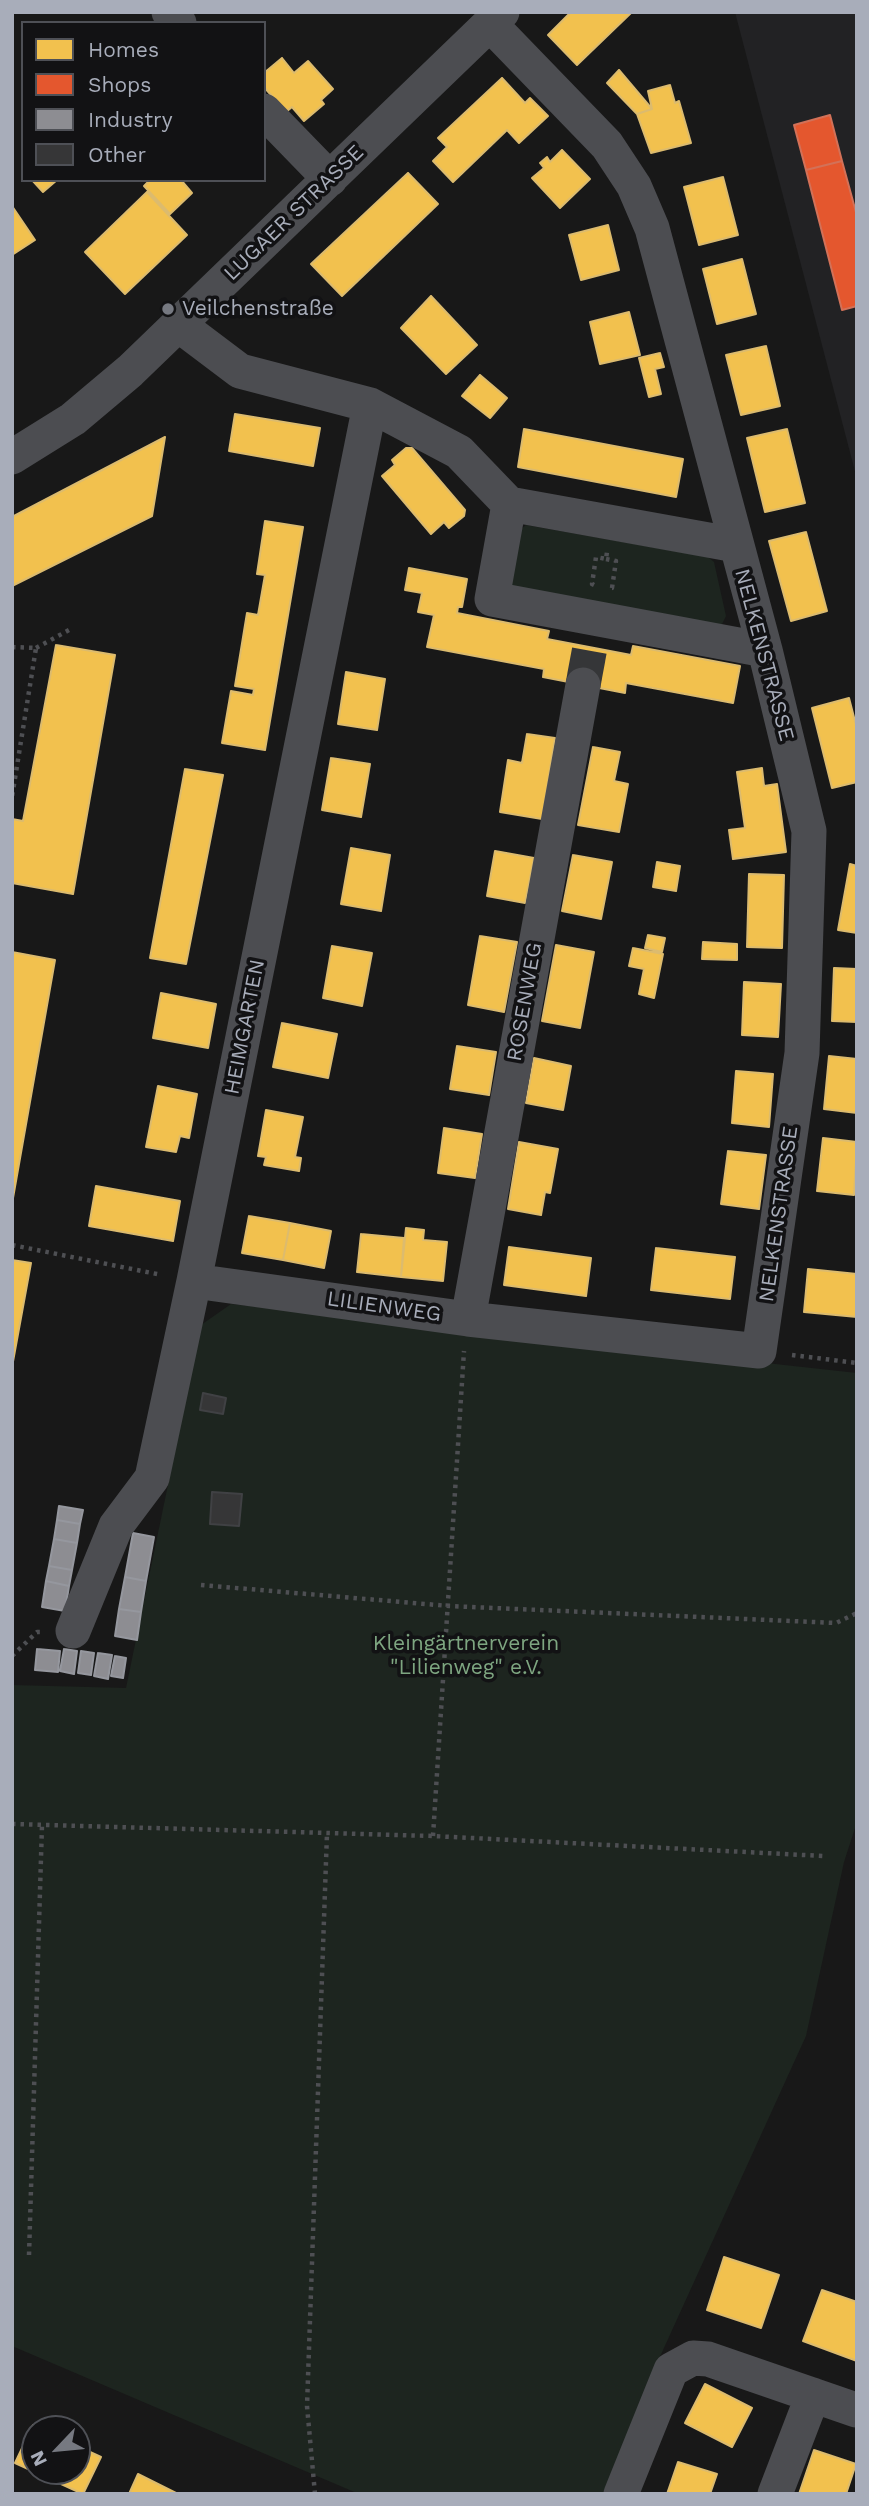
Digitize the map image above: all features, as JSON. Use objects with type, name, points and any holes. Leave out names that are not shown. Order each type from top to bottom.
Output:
[{"type":"street","name":"LUGAER STRASSE","points":[[12,457],[73,419],[130,371],[496,18]]},
{"type":"street","name":"NELKENSTRASSE","points":[[496,18],[607,145],[634,186],[652,228],[765,650],[808,831],[802,1053],[759,1350]]},
{"type":"street","points":[[266,113],[330,179]]},
{"type":"street","points":[[179,324],[240,371],[370,405],[459,452],[509,504],[736,545]]},
{"type":"street","name":"HEIMGARTEN","points":[[73,1632],[116,1526],[152,1478],[370,405]]},
{"type":"street","points":[[509,504],[492,600],[593,633],[765,650]]},
{"type":"street","name":"ROSENWEG","points":[[468,1319],[583,685]]},
{"type":"street","name":"LILIENWEG","points":[[194,1281],[468,1319],[759,1350]]},
{"type":"street","points":[[621,2494],[671,2370],[693,2358],[708,2359],[856,2410]]},
{"type":"street","points":[[775,2494],[813,2395]]},
{"type":"path","points":[[606,559],[612,523]]},
{"type":"path","points":[[596,558],[606,559],[616,561],[612,588],[592,584],[596,558]]},
{"type":"path","points":[[12,647],[36,648],[69,630]]},
{"type":"path","points":[[12,797],[36,648]]},
{"type":"path","points":[[12,1245],[194,1281]]},
{"type":"path","points":[[433,1836],[468,1319]]},
{"type":"path","points":[[759,1350],[857,1363]]},
{"type":"path","points":[[201,1585],[449,1606],[836,1623],[857,1613]]},
{"type":"path","points":[[12,1824],[433,1836],[823,1856]]},
{"type":"path","points":[[29,2255],[42,1825]]},
{"type":"path","points":[[315,2494],[307,2406],[327,1833]]},
{"type":"shaded area","points":[[735,12],[857,12],[857,479]]},
{"type":"green space","points":[[526,525],[708,557],[714,562],[726,616],[722,624],[709,627],[512,587],[508,576],[516,533]]},
{"type":"green space","name":"Kleingärtnerverein \"Lilienweg\" e.V.","points":[[231,1304],[857,1373],[857,1822],[844,1862],[806,2036],[658,2361],[604,2494],[359,2494],[12,2346],[12,1685],[126,1688],[201,1325]]},
{"type":"building: Homes","points":[[571,12],[632,12],[577,65],[548,35]]},
{"type":"building: Homes","points":[[282,58],[294,73],[308,61],[333,89],[321,100],[324,104],[304,121],[292,107],[286,112],[266,89],[266,71]]},
{"type":"building: Homes","points":[[619,70],[652,109],[637,114],[607,83]]},
{"type":"building: Homes","points":[[502,78],[525,103],[530,98],[548,116],[519,143],[507,130],[453,182],[433,161],[447,147],[438,138]]},
{"type":"building: Homes","points":[[670,85],[675,103],[679,101],[691,143],[651,153],[637,114],[652,109],[648,91]]},
{"type":"building: Homes","points":[[562,150],[590,179],[560,208],[532,178],[544,168],[540,163],[547,157],[550,162]]},
{"type":"building: Homes","points":[[408,173],[438,204],[342,296],[311,264]]},
{"type":"building: Homes","points":[[723,177],[738,235],[699,245],[684,187]]},
{"type":"building: Homes","points":[[34,182],[55,182],[43,192]]},
{"type":"building: Homes","points":[[148,182],[183,182],[192,193],[170,214],[144,186]]},
{"type":"building: Homes","points":[[147,192],[187,235],[125,294],[85,252]]},
{"type":"building: Homes","points":[[12,206],[35,240],[12,255]]},
{"type":"building: Homes","points":[[608,225],[619,270],[581,280],[569,235]]},
{"type":"building: Homes","points":[[742,259],[756,314],[717,324],[703,269]]},
{"type":"building: Homes","points":[[431,296],[477,345],[446,374],[401,328]]},
{"type":"building: Homes","points":[[629,312],[640,355],[600,364],[590,322]]},
{"type":"building: Homes","points":[[766,346],[780,406],[741,415],[726,355]]},
{"type":"building: Homes","points":[[660,353],[664,367],[655,369],[661,394],[649,397],[639,358]]},
{"type":"building: Homes","points":[[480,375],[507,398],[490,418],[462,396]]},
{"type":"building: Homes","points":[[235,414],[320,428],[313,466],[229,451]]},
{"type":"building: Homes","points":[[524,429],[683,459],[676,497],[518,467]]},
{"type":"building: Homes","points":[[787,429],[805,503],[765,512],[747,438]]},
{"type":"building: Homes","points":[[165,437],[152,516],[12,586],[12,517]]},
{"type":"building: Homes","points":[[406,448],[412,448],[465,510],[464,516],[449,528],[444,522],[431,534],[382,476],[395,465],[392,460]]},
{"type":"building: Homes","points":[[265,521],[303,527],[265,750],[222,743],[231,691],[253,695],[254,689],[235,686],[247,613],[258,615],[265,575],[257,574]]},
{"type":"building: Homes","points":[[806,532],[827,611],[791,621],[769,541]]},
{"type":"building: Homes","points":[[409,568],[467,579],[462,607],[458,607],[457,613],[549,631],[547,639],[631,655],[633,646],[740,666],[733,703],[626,683],[625,693],[543,677],[544,669],[427,647],[434,615],[418,612],[422,593],[405,590]]},
{"type":"building: Homes","points":[[56,645],[115,655],[73,894],[12,883],[12,819],[23,821]]},
{"type":"building: Homes","points":[[346,672],[385,679],[377,730],[338,724]]},
{"type":"building: Homes","points":[[849,698],[857,729],[857,782],[832,788],[812,708]]},
{"type":"building: Homes","points":[[527,734],[555,738],[542,819],[500,812],[508,760],[522,763]]},
{"type":"building: Homes","points":[[593,747],[620,752],[614,781],[628,784],[619,832],[578,825]]},
{"type":"building: Homes","points":[[331,758],[370,764],[361,817],[322,810]]},
{"type":"building: Homes","points":[[762,768],[764,786],[777,784],[786,852],[733,859],[729,830],[745,828],[737,772]]},
{"type":"building: Homes","points":[[185,769],[223,775],[186,964],[150,958]]},
{"type":"building: Homes","points":[[351,848],[390,855],[381,911],[341,904]]},
{"type":"building: Homes","points":[[495,851],[534,858],[525,903],[487,896]]},
{"type":"building: Homes","points":[[573,855],[612,862],[601,919],[562,911]]},
{"type":"building: Homes","points":[[657,862],[680,866],[676,891],[653,887]]},
{"type":"building: Homes","points":[[850,864],[857,866],[857,933],[838,930]]},
{"type":"building: Homes","points":[[749,874],[784,875],[782,948],[747,947]]},
{"type":"building: Homes","points":[[648,935],[665,938],[662,952],[645,948]]},
{"type":"building: Homes","points":[[480,936],[517,942],[504,1012],[468,1005]]},
{"type":"building: Homes","points":[[703,942],[737,944],[737,960],[702,959]]},
{"type":"building: Homes","points":[[556,945],[594,952],[580,1028],[542,1021]]},
{"type":"building: Homes","points":[[332,946],[372,953],[362,1006],[323,998]]},
{"type":"building: Homes","points":[[633,948],[663,954],[654,998],[639,994],[644,969],[629,966]]},
{"type":"building: Homes","points":[[12,952],[55,960],[13,1198],[12,1197]]},
{"type":"building: Homes","points":[[834,968],[857,969],[857,1022],[832,1021]]},
{"type":"building: Homes","points":[[744,982],[781,984],[778,1037],[742,1035]]},
{"type":"building: Homes","points":[[161,993],[216,1004],[208,1048],[153,1038]]},
{"type":"building: Homes","points":[[282,1023],[337,1034],[328,1078],[273,1067]]},
{"type":"building: Homes","points":[[457,1046],[496,1052],[489,1095],[450,1089]]},
{"type":"building: Homes","points":[[829,1056],[857,1059],[857,1113],[824,1109]]},
{"type":"building: Homes","points":[[534,1058],[571,1066],[563,1110],[526,1103]]},
{"type":"building: Homes","points":[[736,1071],[773,1074],[769,1127],[732,1123]]},
{"type":"building: Homes","points":[[158,1086],[197,1094],[189,1138],[180,1136],[176,1152],[146,1147]]},
{"type":"building: Homes","points":[[266,1110],[303,1117],[295,1157],[301,1158],[299,1171],[264,1165],[266,1157],[258,1156]]},
{"type":"building: Homes","points":[[444,1128],[482,1134],[475,1178],[438,1173]]},
{"type":"building: Homes","points":[[823,1138],[857,1142],[854,1195],[817,1191]]},
{"type":"building: Homes","points":[[519,1142],[558,1149],[550,1193],[545,1192],[541,1215],[508,1209]]},
{"type":"building: Homes","points":[[728,1151],[766,1155],[759,1209],[721,1204]]},
{"type":"building: Homes","points":[[96,1186],[180,1201],[173,1241],[89,1226]]},
{"type":"building: Homes","points":[[249,1216],[290,1223],[283,1260],[242,1253]]},
{"type":"building: Homes","points":[[290,1223],[331,1231],[324,1268],[283,1260]]},
{"type":"building: Homes","points":[[406,1228],[424,1230],[423,1240],[447,1242],[443,1281],[401,1277]]},
{"type":"building: Homes","points":[[361,1234],[404,1238],[401,1277],[357,1272]]},
{"type":"building: Homes","points":[[509,1247],[591,1258],[586,1296],[504,1285]]},
{"type":"building: Homes","points":[[656,1248],[735,1257],[730,1299],[651,1290]]},
{"type":"building: Homes","points":[[12,1260],[31,1263],[12,1367]]},
{"type":"building: Homes","points":[[808,1269],[857,1274],[857,1317],[804,1312]]},
{"type":"building: Homes","points":[[724,2257],[779,2275],[761,2328],[707,2310]]},
{"type":"building: Homes","points":[[822,2290],[857,2302],[857,2361],[803,2341]]},
{"type":"building: Homes","points":[[705,2384],[752,2408],[732,2447],[685,2423]]},
{"type":"building: Homes","points":[[21,2450],[21,2466],[15,2463]]},
{"type":"building: Homes","points":[[814,2450],[856,2464],[846,2494],[799,2494]]},
{"type":"building: Homes","points":[[91,2452],[101,2457],[91,2478]]},
{"type":"building: Homes","points":[[678,2462],[717,2474],[710,2494],[667,2494]]},
{"type":"building: Homes","points":[[138,2474],[178,2494],[129,2494]]},
{"type":"building: Homes","points":[[63,2485],[87,2485],[83,2494]]},
{"type":"building: Shops","points":[[830,115],[842,161],[806,170],[794,125]]},
{"type":"building: Shops","points":[[842,161],[857,216],[857,306],[842,310],[806,170]]},
{"type":"building: Industry","points":[[59,1506],[83,1510],[80,1524],[57,1520]]},
{"type":"building: Industry","points":[[57,1520],[80,1524],[77,1543],[54,1539]]},
{"type":"building: Industry","points":[[133,1533],[154,1537],[146,1581],[125,1577]]},
{"type":"building: Industry","points":[[54,1539],[77,1543],[72,1570],[49,1566]]},
{"type":"building: Industry","points":[[49,1566],[72,1570],[69,1586],[46,1581]]},
{"type":"building: Industry","points":[[125,1577],[146,1581],[141,1612],[119,1609]]},
{"type":"building: Industry","points":[[46,1581],[69,1586],[65,1611],[42,1607]]},
{"type":"building: Industry","points":[[119,1609],[141,1612],[137,1640],[115,1636]]},
{"type":"building: Industry","points":[[37,1649],[60,1651],[58,1672],[35,1670]]},
{"type":"building: Industry","points":[[64,1649],[77,1651],[74,1674],[60,1671]]},
{"type":"building: Industry","points":[[81,1651],[94,1653],[91,1675],[78,1673]]},
{"type":"building: Industry","points":[[98,1653],[112,1655],[108,1679],[94,1676]]},
{"type":"building: Industry","points":[[115,1656],[126,1658],[123,1678],[111,1676]]},
{"type":"building: Other","points":[[203,1393],[226,1398],[223,1414],[200,1410]]},
{"type":"building: Other","points":[[212,1492],[242,1494],[239,1526],[210,1524]]},
{"type":"tunnel","points":[[583,685],[590,647]]},
{"type":"place","name":"Veilchenstraße","points":[[168,309]]}]
